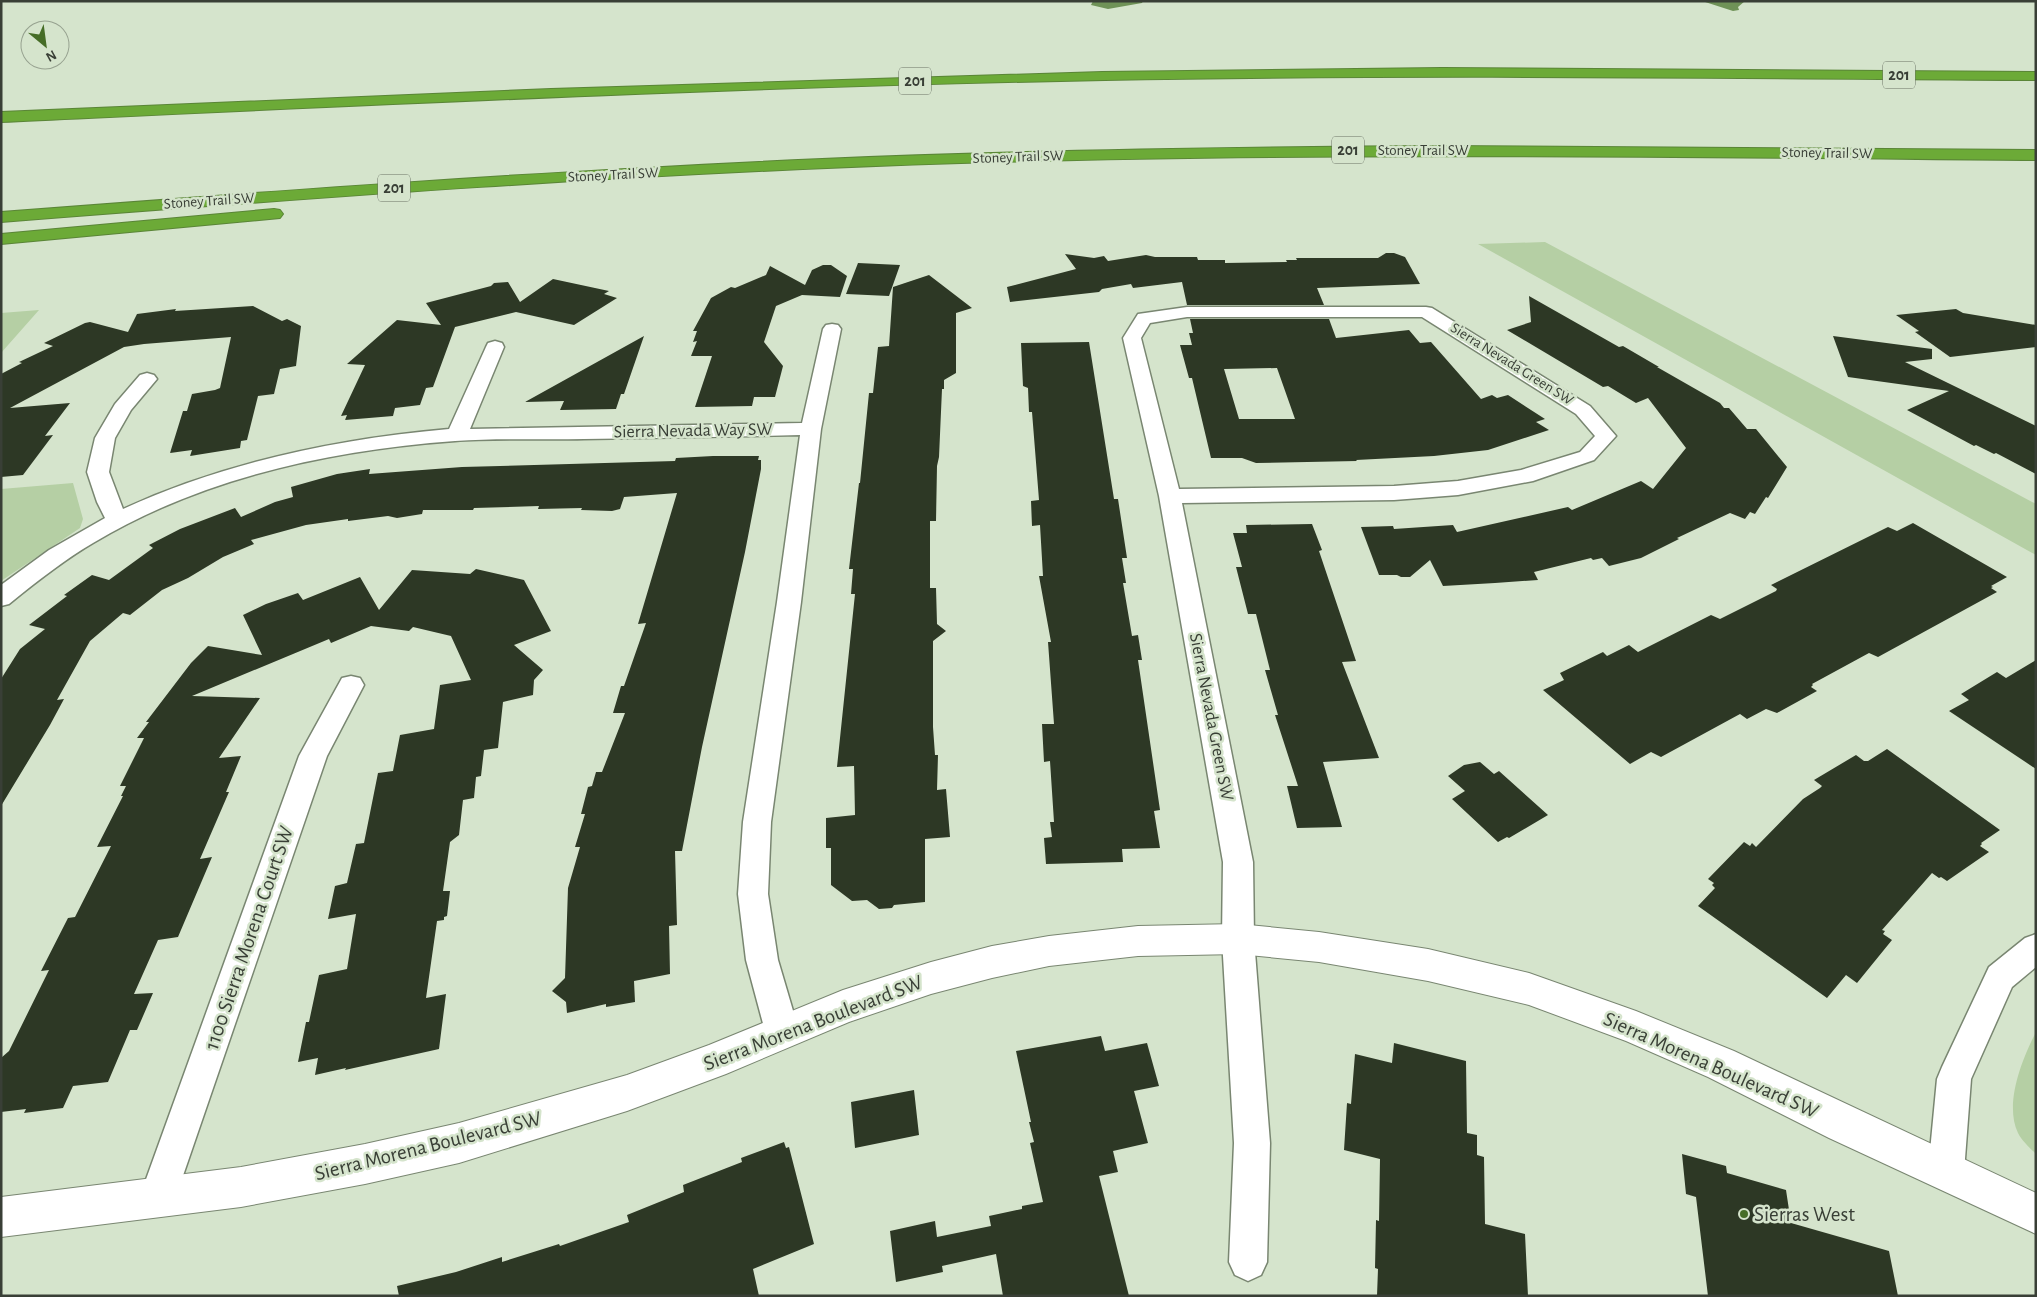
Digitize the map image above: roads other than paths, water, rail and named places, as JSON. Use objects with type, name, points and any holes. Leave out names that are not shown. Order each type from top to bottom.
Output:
[{"type":"highway","points":[[1763,74],[1900,65],[2036,62]]},
{"type":"highway","name":"201","points":[[1,117],[551,93],[1102,76],[1442,72],[2036,76]]},
{"type":"highway","points":[[265,91],[407,89],[551,93]]},
{"type":"highway","name":"Stoney Trail SW","points":[[1,218],[487,181],[788,166],[1074,155],[1349,150],[1699,151],[2036,155]]},
{"type":"highway","points":[[341,208],[552,192],[788,166]]},
{"type":"highway","points":[[1,239],[291,213]]},
{"type":"street","name":"Sierra Nevada Green SW","points":[[1170,496],[1394,492],[1458,488],[1524,476],[1587,456],[1606,436],[1583,410],[1426,312],[1187,312],[1144,318],[1132,338],[1170,496],[1238,862],[1238,939],[1252,1143],[1248,1262]]},
{"type":"street","points":[[782,1031],[762,960],[754,894],[757,822],[790,602],[811,429],[832,329]]},
{"type":"street","points":[[457,435],[495,347]]},
{"type":"street","points":[[117,520],[108,502],[98,472],[99,463],[105,438],[109,430],[122,408],[147,379]]},
{"type":"street","name":"Sierra Nevada Way SW","points":[[1,598],[44,565],[117,520],[191,489],[301,456],[381,442],[457,435],[811,429]]},
{"type":"street","name":"1100 Sierra Morena Court SW","points":[[158,1196],[313,756],[351,686]]},
{"type":"street","name":"Sierra Morena Boulevard SW","points":[[1,1216],[241,1187],[365,1164],[459,1142],[626,1093],[713,1061],[843,1007],[913,984],[992,962],[1049,951],[1138,941],[1238,939],[1320,948],[1428,964],[1528,989],[1636,1028],[1704,1057],[2036,1214]]},
{"type":"street","points":[[1946,1172],[1954,1079],[2000,977],[2036,948]]},
{"type":"place","name":"Sierras West","points":[[1744,1214]]}]
